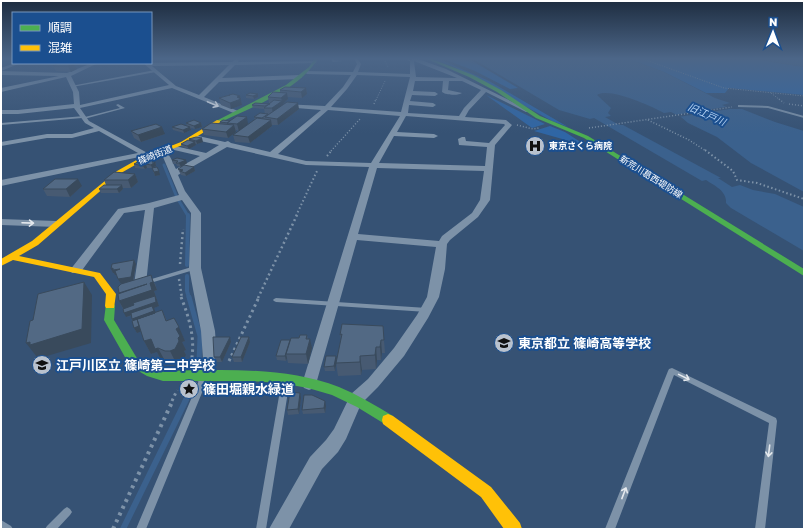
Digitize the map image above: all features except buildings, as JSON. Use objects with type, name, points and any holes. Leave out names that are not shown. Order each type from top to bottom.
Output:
[{"type":"street","points":[[2,90],[30,84]]},
{"type":"street","points":[[170,84],[200,98],[236,112]]},
{"type":"street","points":[[200,98],[214,84]]},
{"type":"street","name":"篠崎街道","points":[[1,263],[35,243],[107,180],[127,167],[147,155],[161,152],[194,137],[236,112],[289,84]]},
{"type":"street","points":[[272,155],[327,108],[348,84]]},
{"type":"street","points":[[309,384],[374,165],[404,114],[411,84]]},
{"type":"street","points":[[446,84],[445,92],[459,93]]},
{"type":"street","points":[[471,84],[531,112]]},
{"type":"street","name":"新荒川葛西堤防線","points":[[485,84],[544,120],[586,137],[804,273]]},
{"type":"street","points":[[72,86],[76,92],[77,106],[87,122],[147,155]]},
{"type":"street","points":[[1,112],[18,112],[77,106],[173,86]]},
{"type":"street","points":[[461,118],[466,108],[484,91]]},
{"type":"street","points":[[409,93],[435,94]]},
{"type":"street","points":[[254,103],[266,104]]},
{"type":"street","points":[[406,103],[432,105]]},
{"type":"street","points":[[273,104],[404,114],[435,120],[461,118],[509,124],[491,145],[485,200],[475,215],[446,238],[442,244],[439,270],[433,297],[427,310],[399,352],[373,383],[356,399],[340,434],[332,446],[316,463],[278,529]]},
{"type":"street","points":[[1,120],[18,112]]},
{"type":"street","points":[[1,144],[47,136],[72,136],[100,129]]},
{"type":"street","points":[[393,134],[434,136]]},
{"type":"street","points":[[194,137],[228,142],[306,163],[488,169]]},
{"type":"street","points":[[462,140],[462,143],[491,145]]},
{"type":"street","points":[[175,173],[228,142]]},
{"type":"street","points":[[172,147],[206,155]]},
{"type":"street","points":[[161,152],[166,156],[175,173],[181,191],[196,213],[195,268],[208,331],[210,359],[203,377]]},
{"type":"street","points":[[1,183],[147,155]]},
{"type":"street","points":[[76,270],[121,211],[150,206],[185,196]]},
{"type":"street","points":[[136,285],[150,206]]},
{"type":"street","points":[[1,222],[56,224]]},
{"type":"street","points":[[353,236],[442,244]]},
{"type":"street","points":[[12,257],[97,275],[115,292],[109,320],[134,363],[151,373],[163,376],[264,376],[309,384],[356,399],[372,408],[486,492],[514,529]]},
{"type":"lane","points":[[72,86],[85,84]]},
{"type":"lane","points":[[1,124],[84,118],[124,108],[118,105]]},
{"type":"lane","points":[[739,106],[768,107],[804,117]]},
{"type":"lane","points":[[136,285],[195,268]]},
{"type":"lane","points":[[276,300],[427,310]]},
{"type":"lane","points":[[610,529],[672,371],[773,421],[760,529]]},
{"type":"lane","points":[[141,529],[203,377]]},
{"type":"lane","points":[[261,529],[286,379]]},
{"type":"lane","points":[[50,529],[67,512]]},
{"type":"lane","points":[[1,525],[8,529]]},
{"type":"path","points":[[222,376],[321,163],[376,102],[384,84]]},
{"type":"path","points":[[712,84],[724,88],[804,96]]},
{"type":"path","points":[[771,92],[784,103]]},
{"type":"path","points":[[599,126],[734,107]]},
{"type":"path","points":[[647,120],[689,140],[721,161],[733,171],[737,180],[757,183],[804,199]]},
{"type":"path","points":[[514,124],[533,129],[537,128]]},
{"type":"path","points":[[183,223],[178,289],[187,312],[191,332],[192,358],[190,366]]},
{"type":"path","points":[[113,529],[179,386]]},
{"type":"shaded area","points":[[484,84],[494,84],[568,127],[552,121]]},
{"type":"shaded area","points":[[500,84],[511,84],[518,88],[510,89]]},
{"type":"shaded area","points":[[687,84],[804,84],[804,95],[729,88],[725,93],[706,93]]},
{"type":"shaded area","points":[[486,95],[545,124],[532,128]]},
{"type":"shaded area","points":[[550,126],[565,132],[582,143],[580,144],[534,131]]},
{"type":"water","name":"旧江戸川","points":[[515,84],[687,84],[715,98],[730,103],[722,105],[732,109],[742,109],[775,122],[804,131],[804,192],[751,163],[717,137],[688,123],[681,117],[671,112],[664,113],[620,95],[603,93],[597,95],[611,108],[608,113],[611,116],[605,117],[619,125],[623,125],[721,178],[718,178],[732,187],[740,185],[753,190],[775,194],[804,207],[804,251],[731,208],[726,203],[725,195],[717,187],[706,180],[702,181],[594,118],[590,119],[559,110]]},
{"type":"pier","points":[[731,106],[736,108],[678,117],[674,115]]},
{"type":"waterway","points":[[164,165],[176,195]]},
{"type":"waterway","points":[[179,201],[188,216]]},
{"type":"waterway","points":[[187,265],[188,216]]},
{"type":"waterway","points":[[187,276],[187,291],[189,298]]},
{"type":"waterway","points":[[189,297],[200,336],[199,363]]},
{"type":"waterway","points":[[185,401],[189,393]]},
{"type":"waterway","points":[[123,529],[186,400]]},
{"type":"traffic: fast","points":[[219,121],[290,84]]},
{"type":"traffic: fast","points":[[485,84],[538,117],[586,137],[804,273]]},
{"type":"traffic: fast","points":[[110,306],[109,320],[134,363],[151,373],[163,376],[252,376],[280,378],[308,383],[335,391],[362,403],[388,420]]},
{"type":"traffic: slow","points":[[1,263],[35,243],[119,172],[142,159],[183,143],[219,121]]},
{"type":"traffic: slow","points":[[12,257],[97,275],[111,294],[110,306]]},
{"type":"traffic: slow","points":[[388,420],[486,492],[514,529]]},
{"type":"place","name":"東京さくら病院","points":[[535,146]]},
{"type":"place","name":"東京都立 篠崎高等学校","points":[[504,343]]},
{"type":"place","name":"江戸川区立 篠崎第二中学校","points":[[42,365]]},
{"type":"place","name":"篠田堀親水緑道","points":[[189,389]]}]
